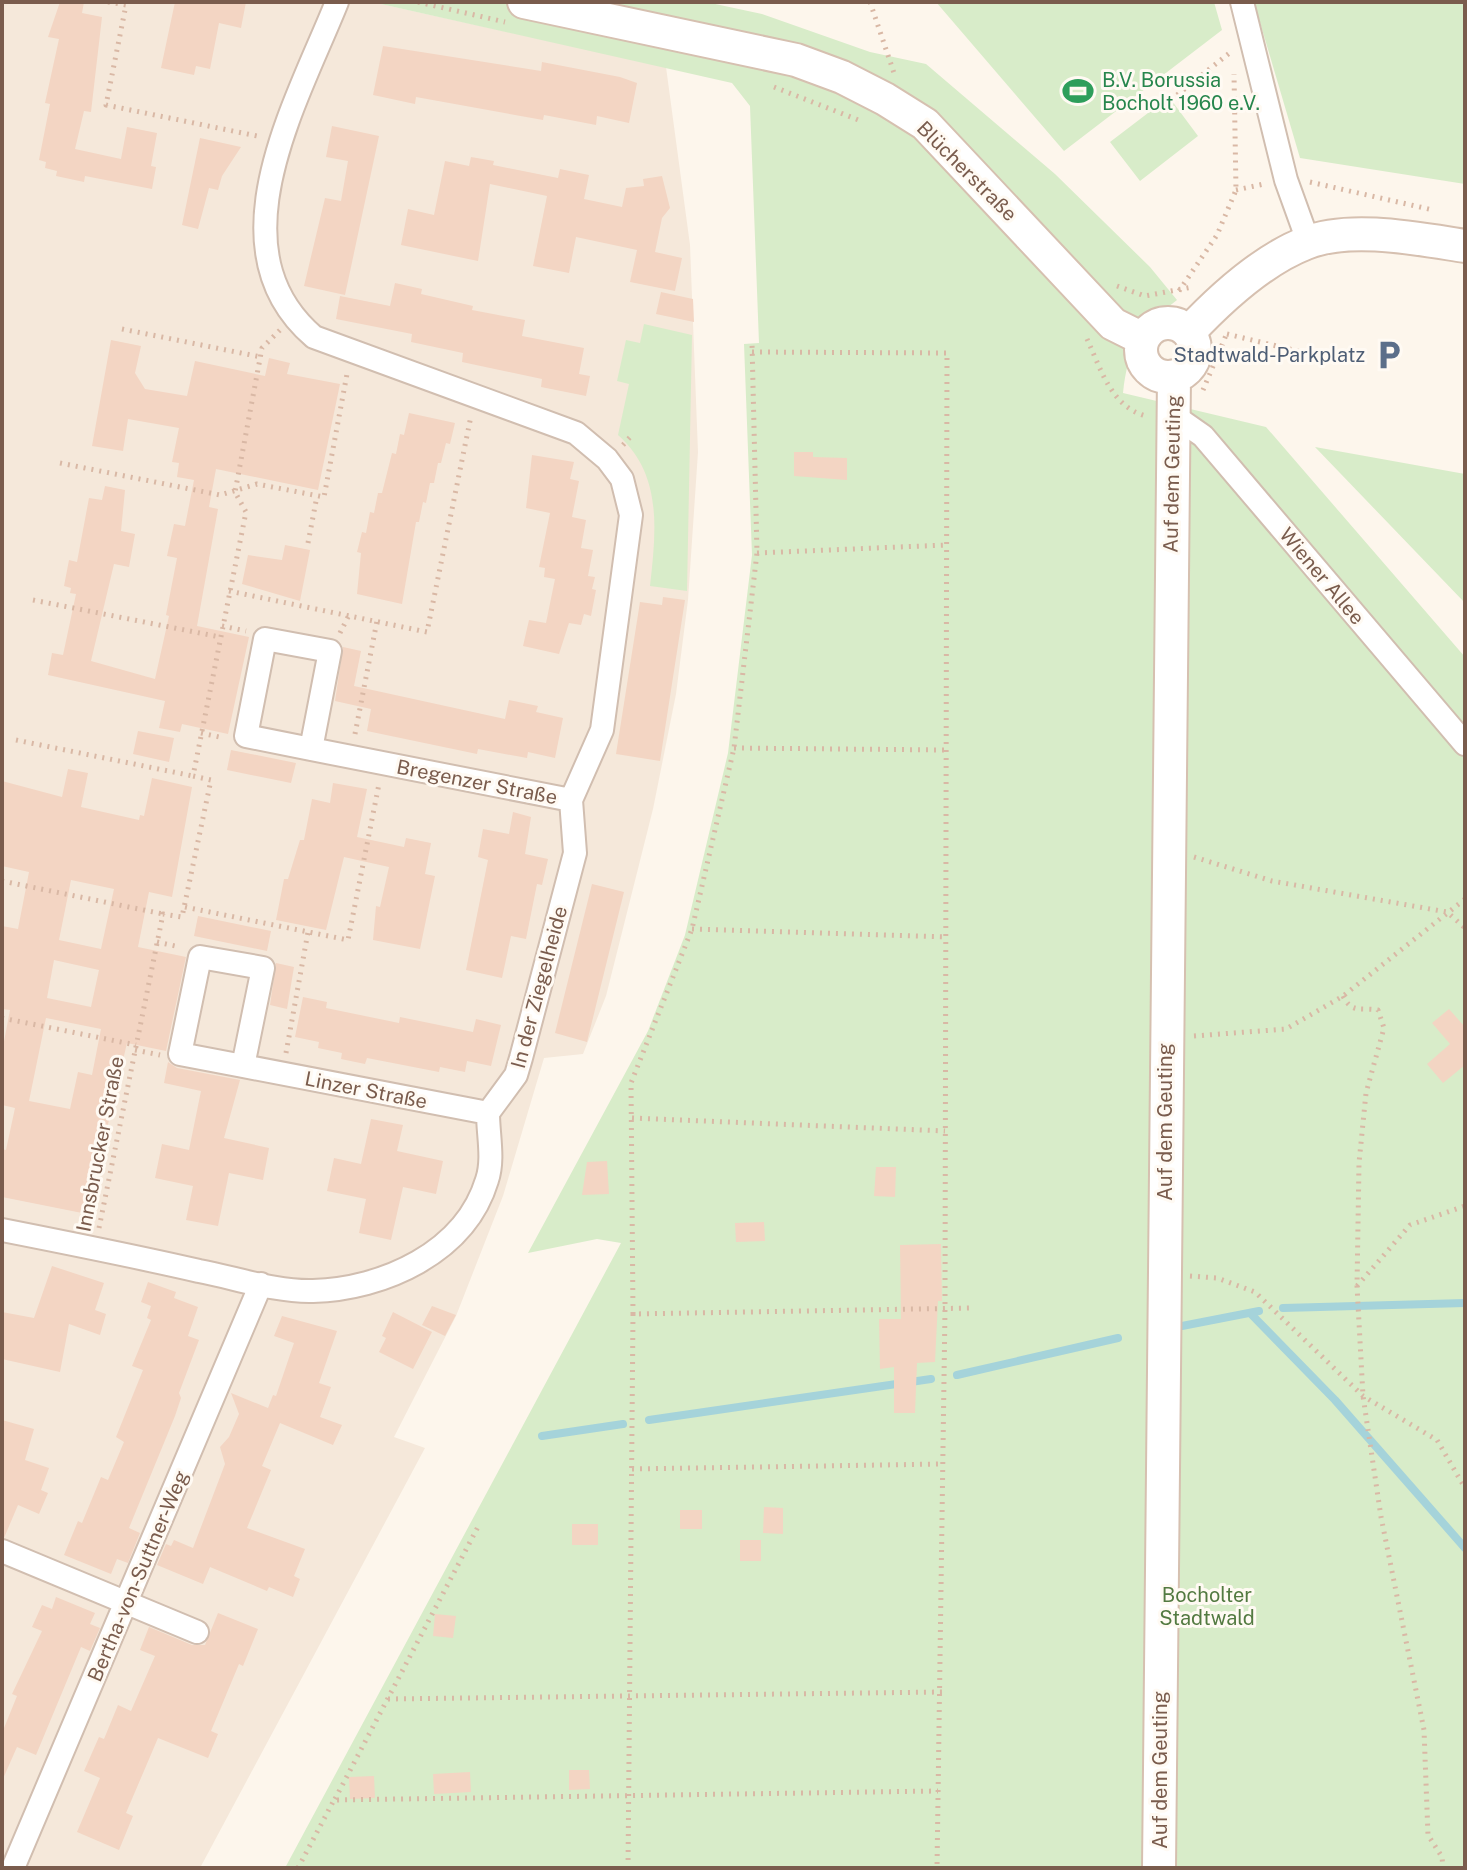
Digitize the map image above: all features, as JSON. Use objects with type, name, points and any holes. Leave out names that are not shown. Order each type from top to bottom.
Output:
[{"type":"street","name":"In der Ziegelheide","points":[[337,2],[282,142],[264,215],[271,281],[293,319],[314,337],[576,433],[607,459],[622,479],[631,515],[602,730],[571,800],[575,853],[516,1075],[488,1113]]},
{"type":"street","points":[[1242,2],[1286,180],[1308,241]]},
{"type":"street","name":"Blücherstraße","points":[[518,13],[796,60],[842,77],[885,99],[925,124],[1113,324],[1143,339]]},
{"type":"street","points":[[1189,332],[1209,310],[1273,260],[1308,241],[1392,236],[1465,246]]},
{"type":"street","points":[[1163,323],[1182,326],[1189,332],[1195,343],[1191,365],[1174,377],[1159,376],[1145,364],[1143,339],[1154,326],[1163,323]]},
{"type":"street","name":"Auf dem Geuting","points":[[1159,1868],[1168,850],[1158,416],[1174,377]]},
{"type":"street","name":"Wiener Allee","points":[[1158,416],[1203,436],[1465,744]]},
{"type":"street","name":"Bregenzer Straße","points":[[311,749],[330,651],[265,639],[246,736],[384,764],[571,800]]},
{"type":"street","name":"Linzer Straße","points":[[243,1066],[263,968],[200,957],[180,1054],[488,1113]]},
{"type":"street","points":[[2,1230],[261,1284],[310,1291],[360,1287],[408,1268],[436,1252],[472,1211],[487,1180],[491,1154],[488,1113]]},
{"type":"street","name":"Bertha-von-Suttner-Weg","points":[[13,1868],[261,1284]]},
{"type":"street","points":[[2,1551],[197,1632]]},
{"type":"path","points":[[108,2],[126,5],[106,105],[282,142]]},
{"type":"path","points":[[418,2],[518,13]]},
{"type":"path","points":[[870,2],[895,75]]},
{"type":"path","points":[[1179,291],[1217,235],[1236,190],[1231,38]]},
{"type":"path","points":[[1177,95],[1233,50]]},
{"type":"path","points":[[759,80],[875,127]]},
{"type":"path","points":[[1236,190],[1286,180],[1389,198],[1414,206]]},
{"type":"path","points":[[193,776],[246,512],[235,492],[262,348],[293,319]]},
{"type":"path","points":[[122,329],[261,357]]},
{"type":"path","points":[[1082,330],[1107,385],[1121,403],[1158,416]]},
{"type":"path","points":[[1227,334],[1310,354],[1345,356]]},
{"type":"path","points":[[628,1868],[633,1314],[631,1083],[692,929],[734,748],[757,553],[752,343]]},
{"type":"path","points":[[60,463],[220,495],[257,484],[324,497],[352,351]]},
{"type":"path","points":[[752,352],[947,353],[945,1309],[942,1692],[937,1868]]},
{"type":"path","points":[[229,591],[427,632],[475,395]]},
{"type":"path","points":[[308,543],[317,496]]},
{"type":"path","points":[[757,553],[947,545]]},
{"type":"path","points":[[33,600],[220,637]]},
{"type":"path","points":[[350,757],[377,621]]},
{"type":"path","points":[[2,881],[182,917],[211,780],[16,740]]},
{"type":"path","points":[[734,748],[947,750]]},
{"type":"path","name":"Bregenzer Straße","points":[[185,907],[348,940],[384,764]]},
{"type":"path","points":[[1168,850],[1272,881],[1447,912],[1465,928]]},
{"type":"path","points":[[1165,1039],[1286,1029],[1343,996],[1465,899]]},
{"type":"path","name":"Innsbrucker Straße","points":[[95,1248],[163,914]]},
{"type":"path","points":[[692,929],[946,937]]},
{"type":"path","points":[[282,1074],[308,932]]},
{"type":"path","points":[[1343,996],[1348,1006],[1356,1011],[1378,1010],[1384,1028],[1366,1093],[1359,1163],[1357,1286],[1363,1396],[1368,1447],[1424,1730],[1428,1835],[1442,1857],[1443,1868]]},
{"type":"path","name":"Innsbrucker Straße","points":[[2,1018],[136,1045]]},
{"type":"path","points":[[632,1118],[945,1131]]},
{"type":"path","points":[[1357,1286],[1410,1225],[1465,1206]]},
{"type":"path","points":[[1165,1274],[1217,1278],[1255,1292],[1363,1396],[1437,1440],[1465,1488]]},
{"type":"path","points":[[633,1314],[974,1308]]},
{"type":"path","points":[[632,1469],[943,1464]]},
{"type":"path","points":[[298,1868],[480,1523]]},
{"type":"path","points":[[388,1699],[942,1692]]},
{"type":"path","points":[[334,1800],[938,1791]]},
{"type":"shaded area","points":[[2,2],[372,2],[666,67],[690,245],[698,452],[688,600],[676,694],[653,809],[606,996],[583,1054],[544,1058],[503,1196],[456,1316],[394,1437],[425,1448],[200,1868],[2,1868]]},
{"type":"green space","name":"Bocholter Stadtwald","points":[[372,2],[706,2],[762,14],[870,52],[926,64],[1055,174],[1150,267],[1177,300],[1154,320],[1138,340],[1128,363],[1123,393],[1266,427],[1465,657],[1465,1868],[285,1868],[621,1243],[597,1239],[528,1253],[648,1031],[685,935],[728,753],[752,555],[744,344],[759,343],[750,106],[732,83]]},
{"type":"green space","name":"B.V. Borussia Bocholt 1960 e.V.","points":[[936,2],[1214,2],[1222,30],[1064,151]]},
{"type":"green space","points":[[1254,2],[1465,2],[1465,184],[1300,158]]},
{"type":"green space","points":[[1169,97],[1198,136],[1140,181],[1110,142]]},
{"type":"green space","points":[[644,324],[692,335],[687,591],[650,586],[654,525],[649,486],[633,451],[618,435],[629,384],[617,381],[626,340],[640,343]]},
{"type":"green space","points":[[1315,447],[1465,474],[1465,603]]},
{"type":"building","points":[[60,2],[84,2],[82,13],[102,17],[91,112],[84,111],[75,149],[121,159],[127,127],[157,133],[151,166],[156,167],[152,189],[85,176],[84,182],[56,176],[57,171],[45,168],[46,162],[39,160],[50,104],[45,103],[59,39],[48,37]]},
{"type":"building","points":[[175,2],[246,2],[241,28],[219,23],[210,69],[196,66],[194,75],[161,68]]},
{"type":"building","points":[[383,46],[541,71],[542,62],[620,77],[637,83],[629,123],[597,116],[596,125],[544,115],[543,120],[416,97],[415,104],[373,95]]},
{"type":"building","points":[[332,126],[379,136],[345,295],[304,286],[325,198],[341,201],[348,161],[326,157]]},
{"type":"building","points":[[200,138],[241,147],[222,176],[218,190],[209,188],[198,229],[182,225]]},
{"type":"building","points":[[471,157],[494,161],[493,165],[558,178],[560,169],[589,175],[584,199],[622,207],[626,188],[644,186],[643,179],[662,176],[670,208],[662,218],[655,252],[682,258],[675,291],[630,282],[637,250],[576,237],[569,273],[533,266],[547,196],[490,184],[478,261],[401,245],[408,209],[434,215],[445,161],[469,166]]},
{"type":"building","points":[[395,283],[422,289],[421,294],[473,306],[472,310],[525,320],[522,336],[584,348],[579,374],[590,376],[586,396],[541,387],[542,379],[462,362],[463,353],[411,342],[412,334],[336,319],[340,296],[390,306]]},
{"type":"building","points":[[661,292],[693,299],[694,322],[656,314]]},
{"type":"building","points":[[111,340],[141,346],[135,373],[145,389],[187,396],[195,361],[265,376],[269,358],[290,363],[287,374],[340,384],[318,490],[216,469],[209,507],[218,509],[197,626],[249,637],[228,734],[182,724],[180,732],[159,728],[165,701],[48,675],[52,653],[63,655],[76,594],[70,593],[71,588],[64,586],[69,560],[77,562],[89,498],[102,500],[105,486],[125,490],[121,531],[135,534],[129,567],[114,564],[91,661],[155,679],[169,616],[166,615],[177,558],[167,556],[174,524],[185,526],[194,480],[177,477],[179,463],[172,462],[179,428],[128,419],[123,451],[92,446]]},
{"type":"building","points":[[409,413],[455,423],[450,444],[446,443],[434,483],[430,483],[426,503],[423,502],[419,522],[416,522],[402,604],[357,594],[361,553],[357,552],[362,532],[366,533],[370,512],[374,513],[378,493],[382,493],[392,453],[396,454],[400,434],[404,435]]},
{"type":"building","points":[[794,452],[813,452],[813,457],[847,458],[847,480],[794,476]]},
{"type":"building","points":[[532,455],[574,462],[570,479],[579,481],[572,517],[586,520],[581,548],[593,550],[588,576],[595,577],[592,589],[596,590],[591,616],[584,614],[581,625],[569,623],[559,654],[523,646],[529,620],[546,623],[555,579],[544,577],[545,568],[539,567],[550,513],[526,508]]},
{"type":"building","points":[[285,545],[310,550],[300,601],[242,584],[248,555],[282,560]]},
{"type":"building","points":[[663,597],[685,600],[660,761],[616,754],[640,602],[662,605]]},
{"type":"building","points":[[343,647],[361,651],[354,686],[505,719],[509,700],[538,706],[536,712],[563,718],[555,758],[528,752],[527,758],[478,749],[477,754],[367,731],[371,709],[335,701]]},
{"type":"building","points":[[138,731],[174,738],[169,762],[133,754]]},
{"type":"building","points":[[231,750],[296,763],[291,783],[227,770]]},
{"type":"building","points":[[68,769],[88,773],[81,807],[139,820],[140,815],[144,816],[152,778],[192,787],[172,897],[149,892],[138,947],[186,957],[166,1051],[127,1043],[87,1214],[2,1197],[2,1149],[6,1150],[15,1108],[2,1105],[2,1052],[10,1010],[2,1009],[2,926],[18,929],[29,872],[2,866],[2,781],[62,797]],"holes":[[[71,880],[114,889],[101,949],[59,940]],[[54,960],[99,970],[91,1007],[47,998]],[[46,1018],[101,1029],[92,1075],[78,1072],[70,1109],[29,1101]]]},
{"type":"building","points":[[333,783],[367,789],[357,837],[404,847],[406,838],[431,843],[425,874],[435,876],[420,949],[373,940],[376,906],[380,907],[389,867],[344,857],[326,930],[276,920],[284,879],[288,879],[300,840],[304,840],[312,799],[330,803]]},
{"type":"building","points":[[513,812],[531,817],[525,854],[548,859],[542,885],[537,884],[526,939],[511,936],[502,978],[466,970],[488,860],[478,857],[483,829],[509,834]]},
{"type":"building","points":[[592,884],[624,892],[587,1042],[555,1033]]},
{"type":"building","points":[[198,916],[271,931],[267,951],[194,936]]},
{"type":"building","points":[[276,963],[294,967],[287,1009],[270,1005]]},
{"type":"building","points":[[303,997],[327,1002],[326,1008],[399,1023],[400,1017],[473,1032],[476,1019],[501,1025],[491,1066],[467,1061],[465,1072],[440,1067],[439,1072],[367,1058],[365,1064],[341,1059],[342,1053],[318,1048],[319,1042],[295,1037]]},
{"type":"building","points":[[1449,1009],[1465,1027],[1465,1065],[1443,1083],[1427,1064],[1450,1044],[1432,1023]]},
{"type":"building","points":[[168,1062],[177,1068],[240,1080],[224,1138],[269,1148],[263,1180],[229,1173],[218,1226],[186,1220],[193,1186],[155,1178],[162,1144],[189,1150],[201,1091],[164,1083]]},
{"type":"building","points":[[371,1119],[403,1125],[397,1151],[443,1161],[436,1194],[403,1187],[391,1240],[359,1233],[366,1199],[327,1191],[334,1158],[361,1164]]},
{"type":"building","points":[[607,1161],[609,1194],[582,1195],[587,1162]]},
{"type":"building","points":[[876,1167],[896,1167],[895,1197],[874,1196]]},
{"type":"building","points":[[764,1222],[765,1241],[736,1242],[735,1223]]},
{"type":"building","points":[[941,1244],[942,1301],[938,1301],[935,1362],[917,1363],[915,1413],[894,1413],[894,1367],[880,1369],[879,1319],[901,1319],[900,1245]]},
{"type":"building","points":[[52,1266],[104,1283],[95,1310],[106,1314],[100,1335],[69,1324],[60,1372],[2,1359],[2,1312],[34,1318]]},
{"type":"building","points":[[148,1282],[176,1292],[174,1298],[198,1307],[188,1336],[199,1340],[179,1393],[181,1398],[175,1416],[129,1528],[140,1533],[128,1563],[117,1559],[111,1574],[64,1555],[78,1521],[82,1523],[101,1477],[108,1480],[124,1442],[116,1437],[143,1370],[132,1366],[151,1320],[147,1318],[151,1306],[141,1302]]},
{"type":"building","points":[[432,1306],[456,1315],[445,1336],[422,1325]]},
{"type":"building","points":[[393,1312],[432,1332],[413,1369],[379,1352],[386,1338],[382,1336]]},
{"type":"building","points":[[282,1316],[337,1331],[319,1383],[331,1387],[320,1417],[342,1425],[333,1445],[280,1423],[262,1466],[271,1470],[247,1528],[305,1549],[294,1576],[300,1579],[293,1597],[269,1587],[267,1591],[210,1567],[203,1584],[157,1565],[166,1544],[171,1546],[174,1540],[193,1548],[225,1464],[220,1447],[229,1437],[239,1414],[231,1393],[268,1408],[273,1395],[276,1396],[294,1343],[274,1336]]},
{"type":"building","points":[[2,1420],[34,1429],[25,1460],[49,1468],[41,1490],[48,1493],[39,1514],[18,1505],[4,1538]]},
{"type":"building","points":[[764,1507],[783,1508],[783,1534],[763,1533]]},
{"type":"building","points":[[680,1510],[702,1510],[702,1529],[680,1529]]},
{"type":"building","points":[[572,1524],[598,1524],[598,1545],[572,1545]]},
{"type":"building","points":[[740,1540],[761,1540],[761,1561],[740,1561]]},
{"type":"building","points":[[56,1597],[95,1613],[90,1624],[100,1628],[90,1651],[81,1647],[36,1755],[17,1747],[2,1781],[2,1733],[17,1696],[12,1694],[42,1631],[32,1627],[42,1605],[52,1609]]},
{"type":"building","points":[[218,1613],[258,1629],[243,1666],[239,1664],[211,1731],[218,1734],[208,1758],[158,1738],[126,1813],[133,1816],[119,1850],[77,1832],[100,1778],[84,1771],[99,1737],[104,1739],[118,1705],[131,1711],[155,1656],[140,1650],[149,1627],[192,1645],[205,1645]]},
{"type":"building","points":[[435,1614],[456,1616],[453,1638],[433,1636]]},
{"type":"building","points":[[569,1770],[589,1770],[590,1789],[569,1790]]},
{"type":"building","points":[[470,1772],[471,1792],[434,1794],[433,1774]]},
{"type":"building","points":[[374,1776],[375,1798],[350,1799],[349,1777]]},
{"type":"waterway","points":[[1283,1308],[1465,1303]]},
{"type":"waterway","points":[[1182,1326],[1259,1311]]},
{"type":"waterway","points":[[1250,1313],[1335,1400],[1465,1548]]},
{"type":"waterway","points":[[957,1375],[1118,1338]]},
{"type":"waterway","points":[[649,1420],[931,1379]]},
{"type":"waterway","points":[[542,1436],[623,1424]]},
{"type":"place","name":"B.V. Borussia Bocholt 1960 e.V.","points":[[1078,91]]},
{"type":"place","name":"Stadtwald-Parkplatz","points":[[1389,355]]}]
